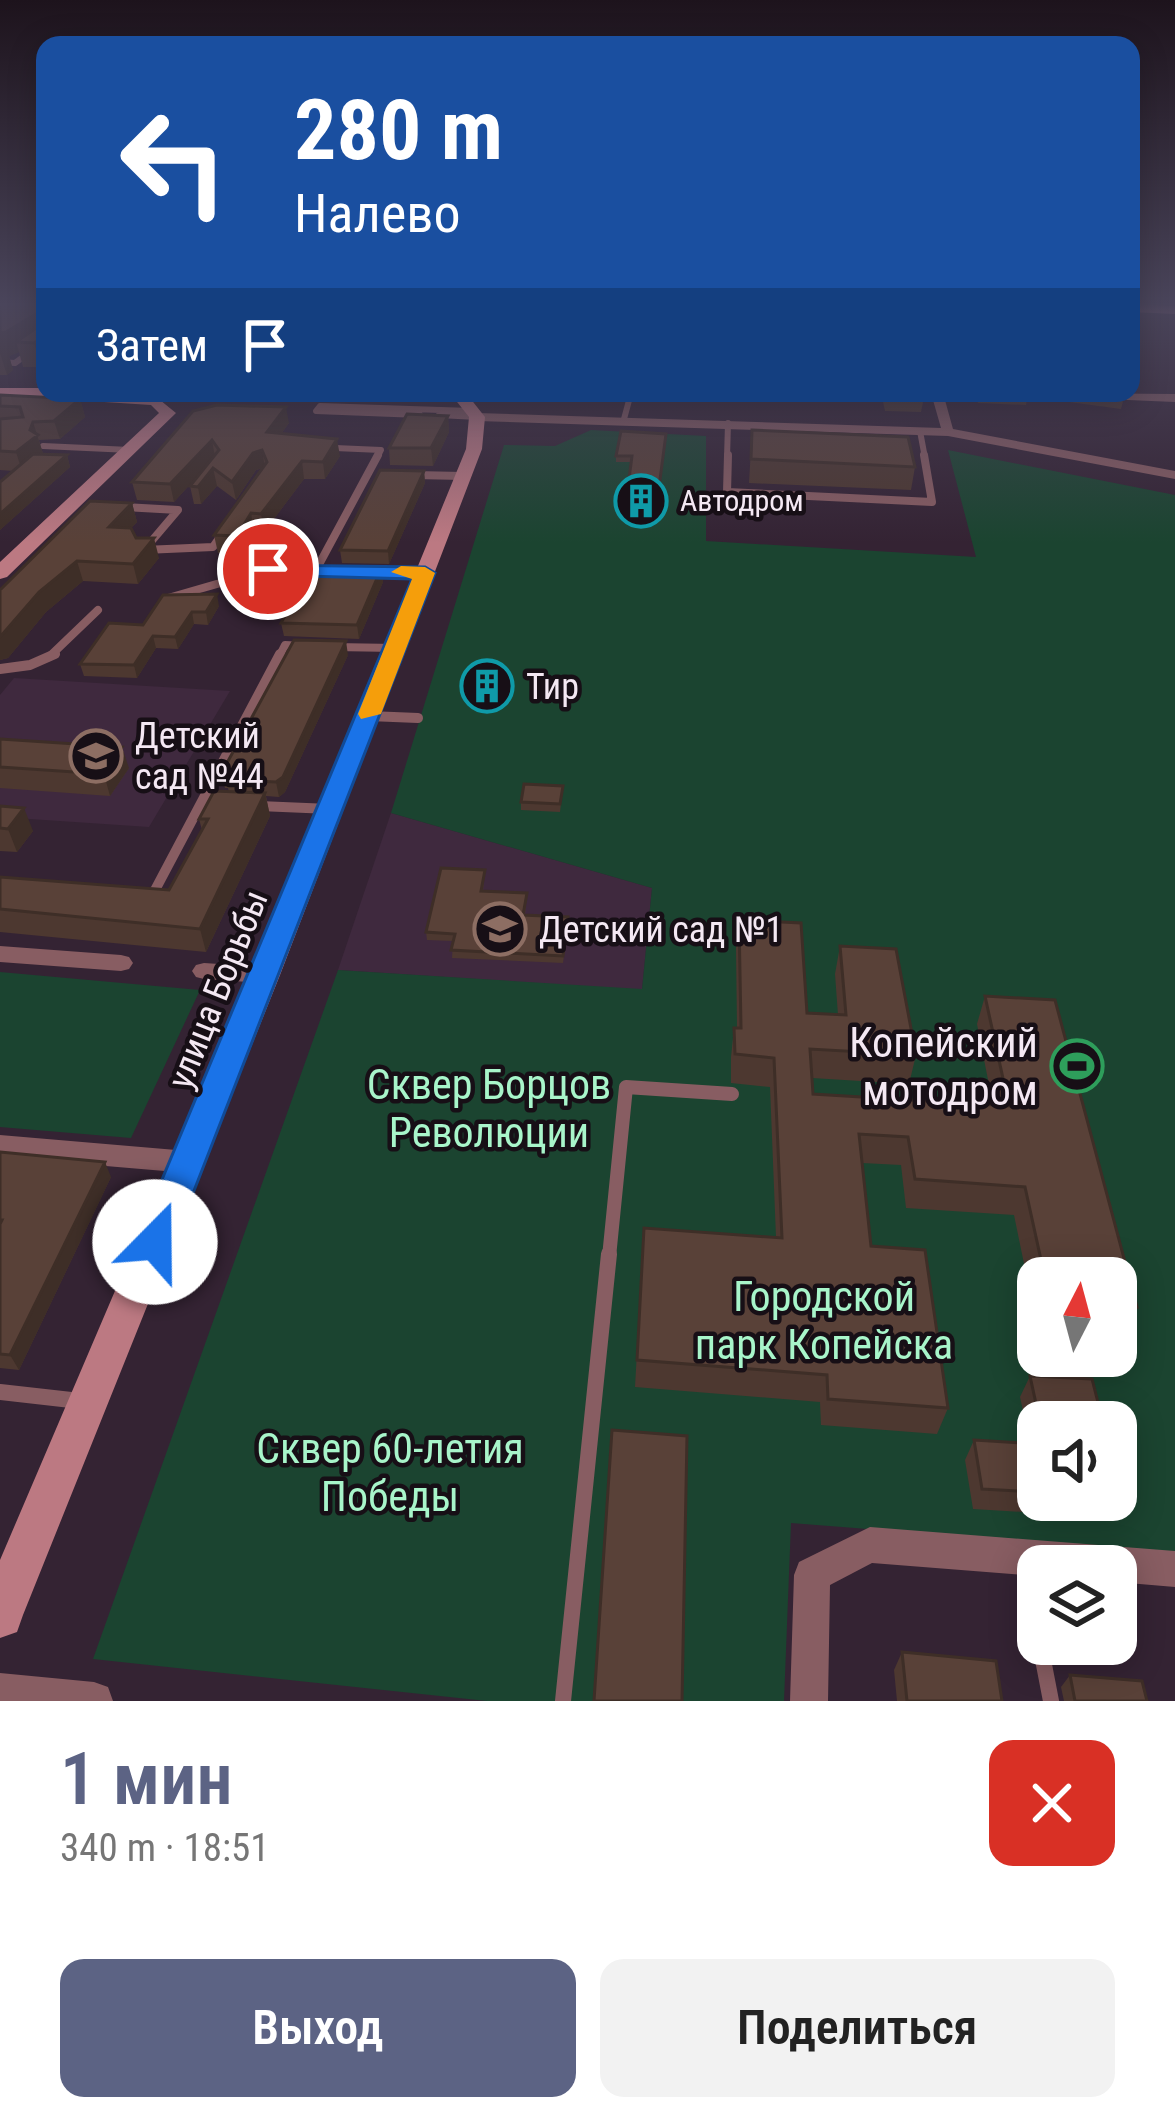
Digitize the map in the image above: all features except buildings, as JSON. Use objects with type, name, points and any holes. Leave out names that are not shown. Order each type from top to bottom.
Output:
[{"type":"main road","points":[[0,390],[36,392]]},
{"type":"street","points":[[1140,397],[1175,398]]},
{"type":"street","points":[[156,402],[168,413]]},
{"type":"street","points":[[0,573],[168,413],[174,402]]},
{"type":"street","points":[[939,402],[948,432]]},
{"type":"street","points":[[468,407],[624,419],[948,432],[1175,475]]},
{"type":"street","name":"улица Борьбы","points":[[0,1615],[265,975],[463,476],[479,430],[468,407]]},
{"type":"street","points":[[0,954],[121,963]]},
{"type":"street","points":[[204,971],[265,975]]},
{"type":"street","points":[[0,1146],[188,1162]]},
{"type":"street","points":[[808,1701],[812,1575],[870,1546],[1017,1557]]},
{"type":"street","points":[[1137,1566],[1175,1569]]},
{"type":"street","points":[[0,1692],[94,1701]]},
{"type":"lane","points":[[624,419],[629,402]]},
{"type":"lane","points":[[320,406],[468,407],[316,411],[320,406]]},
{"type":"lane","points":[[728,423],[727,492],[932,502],[920,431]]},
{"type":"lane","points":[[728,443],[749,444]]},
{"type":"lane","points":[[43,446],[130,450]]},
{"type":"lane","points":[[316,570],[381,450],[334,448]]},
{"type":"lane","points":[[902,451],[923,452]]},
{"type":"lane","points":[[368,473],[390,474]]},
{"type":"lane","points":[[412,475],[463,476]]},
{"type":"lane","points":[[190,495],[144,550],[213,547],[225,529]]},
{"type":"lane","points":[[73,505],[94,506]]},
{"type":"lane","points":[[112,507],[178,511]]},
{"type":"lane","points":[[166,598],[268,569],[338,571]]},
{"type":"lane","points":[[359,571],[425,573]]},
{"type":"lane","points":[[0,669],[22,670],[55,655],[98,610]]},
{"type":"lane","points":[[130,891],[154,892],[285,645],[396,648]]},
{"type":"lane","points":[[369,716],[418,718]]},
{"type":"lane","points":[[201,803],[223,804]]},
{"type":"lane","points":[[245,805],[332,809]]},
{"type":"lane","points":[[562,1701],[626,1087],[732,1094]]},
{"type":"lane","points":[[0,1392],[89,1402]]},
{"type":"lane","points":[[1044,1665],[1051,1701]]},
{"type":"shaded area","name":"Детский сад №44","points":[[14,678],[230,691],[149,827],[0,817],[0,695]]},
{"type":"shaded area","name":"Детский сад №1","points":[[391,813],[652,888],[642,990],[338,970]]},
{"type":"green space","points":[[591,430],[706,436],[706,541],[976,557],[948,450],[1175,495],[1175,1553],[1137,1550],[1137,1545],[1073,1545],[791,1523],[784,1701],[487,1701],[93,1659],[338,970],[642,989],[652,888],[391,813],[504,445],[555,446]]},
{"type":"green space","points":[[0,972],[200,990],[131,1138],[0,1127]]},
{"type":"slow traffic","points":[[369,714],[425,573],[401,572]]},
{"type":"place","name":"Автодром","points":[[641,501]]},
{"type":"place","name":"Тир","points":[[487,686]]},
{"type":"place","name":"Детский сад №44","points":[[96,756]]},
{"type":"place","name":"Детский сад №1","points":[[500,929]]},
{"type":"place","name":"Копейский мотодром","points":[[1077,1066]]},
{"type":"route","points":[[155,1242],[425,573],[268,569]]},
{"type":"park label","name":"Сквер Борцов Революции","points":[[489,1108]]},
{"type":"park label","name":"Городской парк Копейска","points":[[824,1320]]},
{"type":"park label","name":"Сквер 60-летия Победы","points":[[390,1472]]}]
